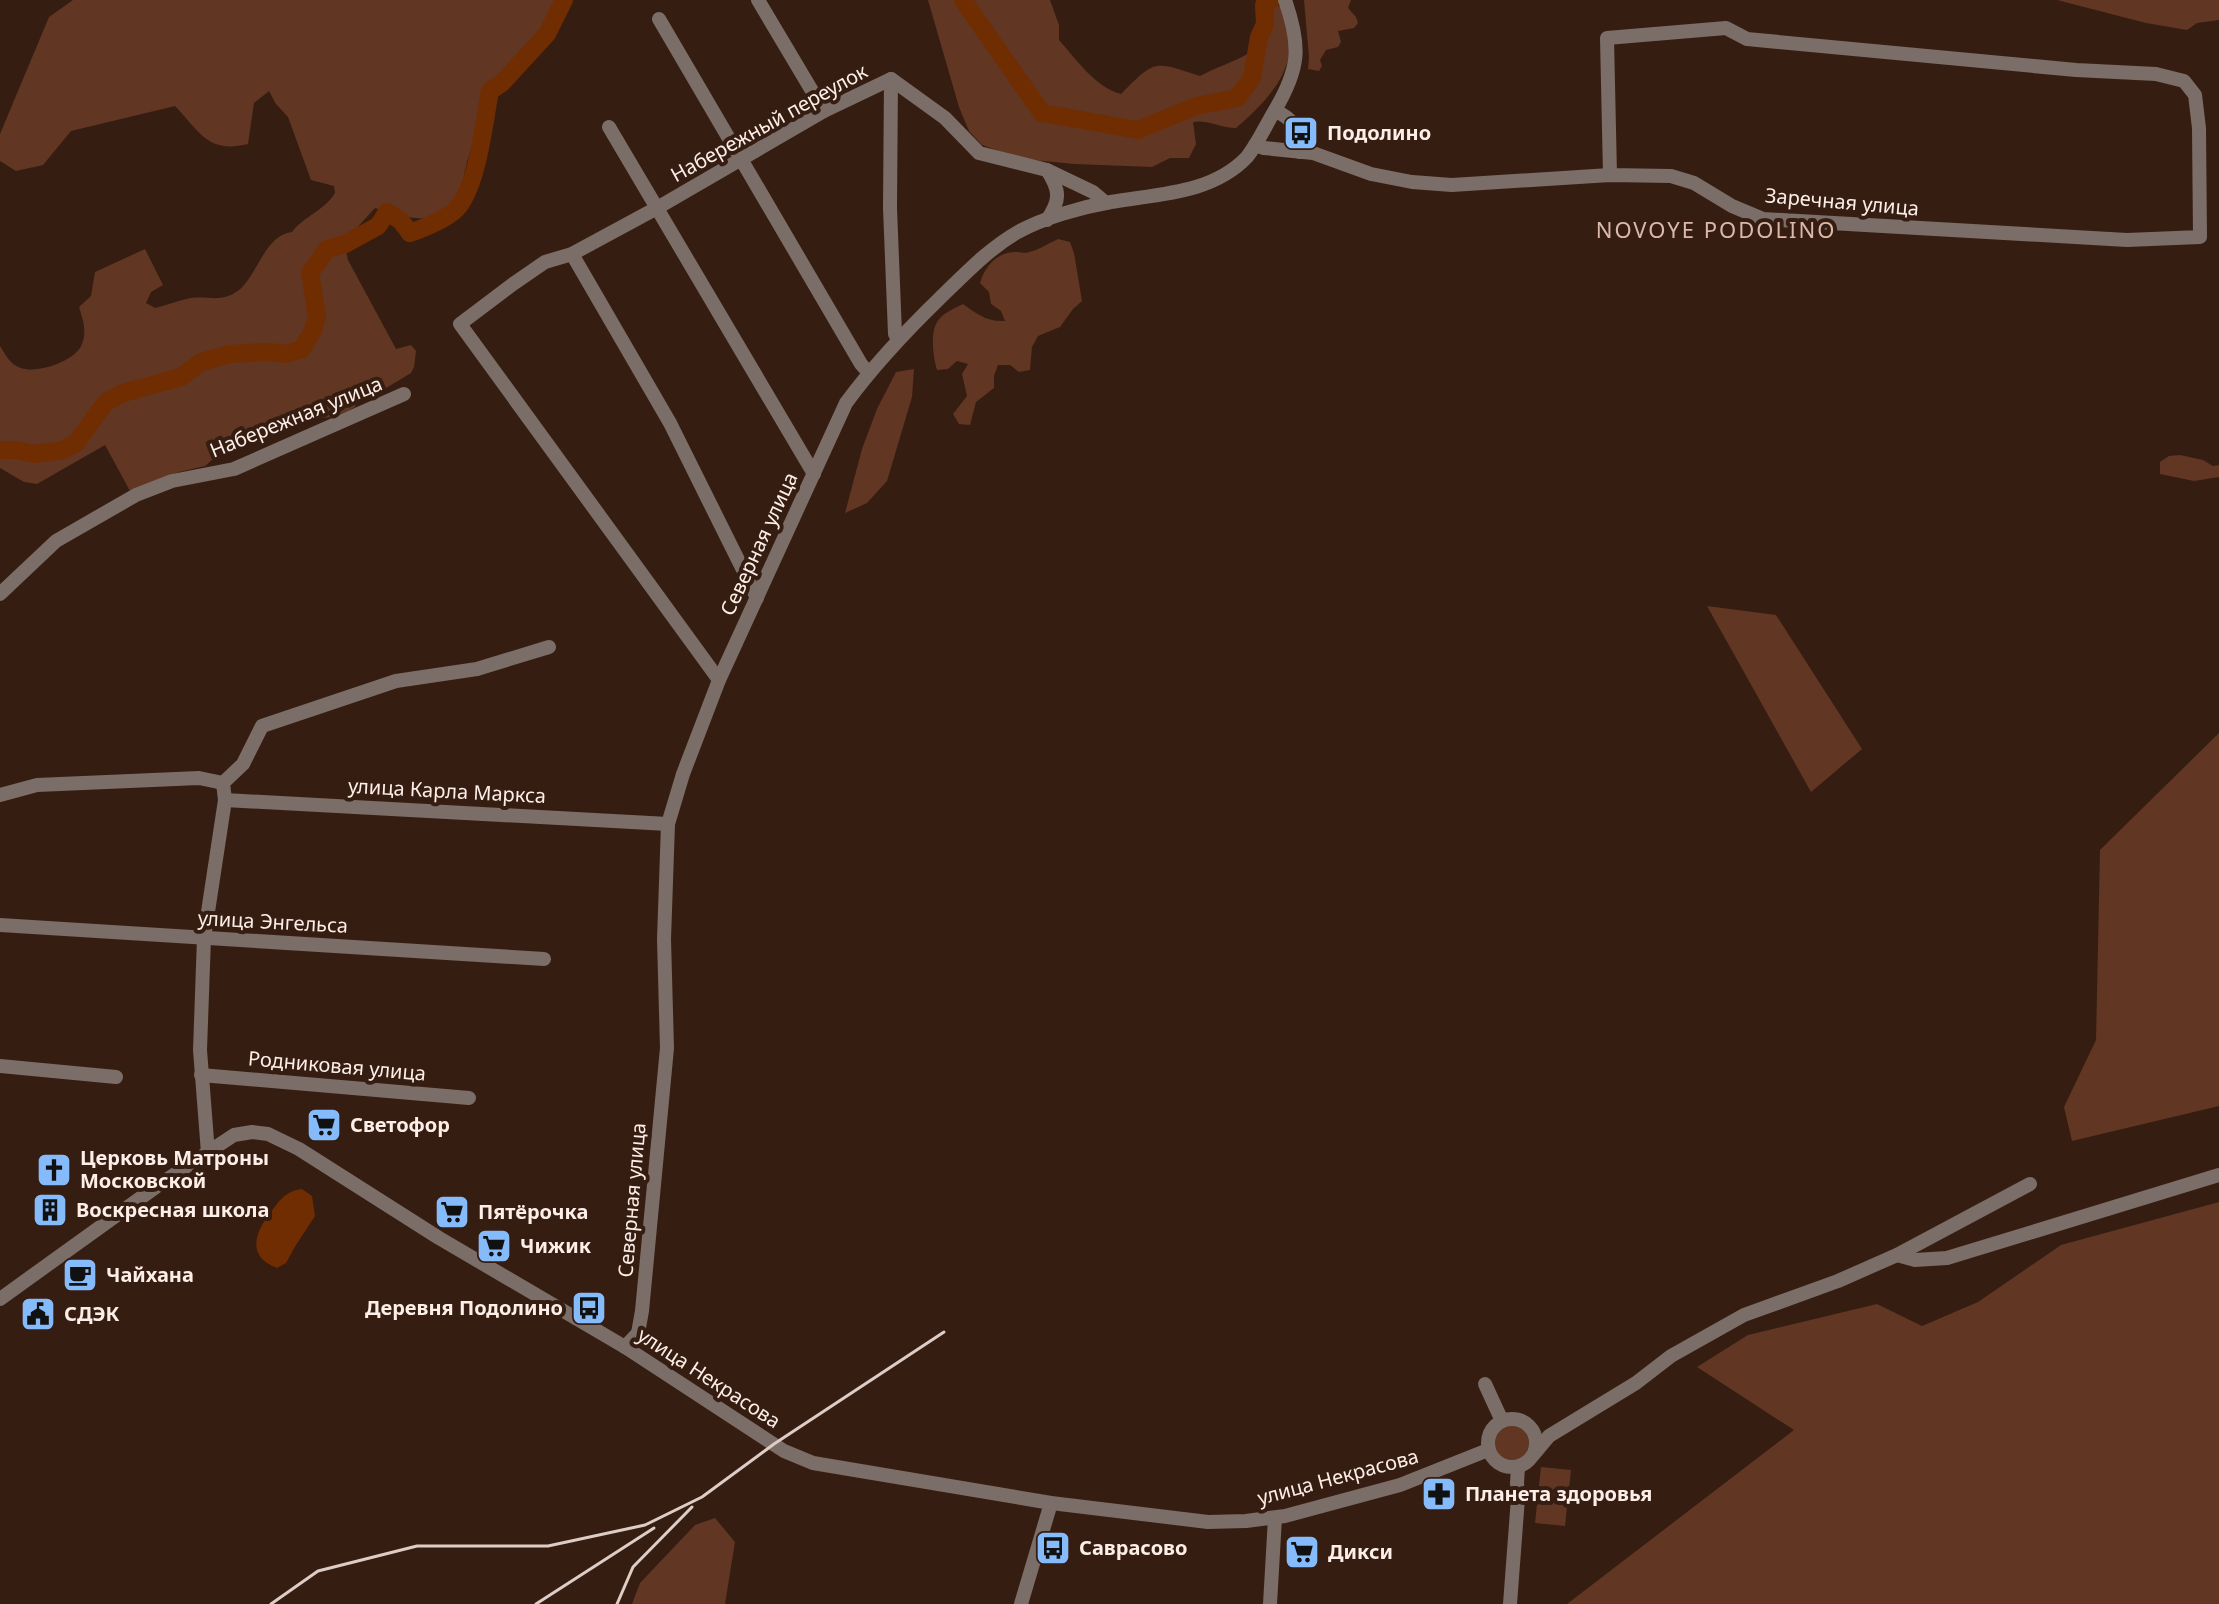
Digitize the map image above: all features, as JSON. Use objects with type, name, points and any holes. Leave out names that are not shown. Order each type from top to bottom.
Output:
[{"type":"street","points":[[758,0],[824,111]]},
{"type":"street","name":"Северная улица","points":[[625,1347],[638,1333],[642,1311],[667,1048],[664,939],[668,824],[683,774],[719,680],[846,403],[868,372],[898,339],[965,273],[1021,231],[1106,203],[1189,190],[1210,182],[1246,157],[1291,81],[1296,58],[1295,34],[1285,0]]},
{"type":"street","points":[[659,19],[868,372]]},
{"type":"street","name":"Заречная улица","points":[[1255,145],[1313,153],[1371,174],[1412,182],[1452,185],[1610,175],[1671,176],[1694,183],[1732,206],[1763,219],[2127,240],[2200,237],[2199,128],[2195,95],[2184,81],[2156,74],[2076,70],[1747,39],[1726,28],[1607,38],[1610,175]]},
{"type":"street","points":[[891,79],[890,208],[895,334],[898,339]]},
{"type":"street","name":"Набережный переулок","points":[[719,680],[460,324],[545,262],[572,254],[824,111],[891,79],[945,118],[979,153],[1047,170],[1093,192],[1106,203]]},
{"type":"street","points":[[1275,111],[1290,118],[1295,126],[1300,152]]},
{"type":"street","points":[[609,127],[814,474]]},
{"type":"street","points":[[1047,170],[1057,185],[1057,199],[1047,220]]},
{"type":"street","points":[[572,254],[670,423],[757,598]]},
{"type":"street","name":"Набережная улица","points":[[0,594],[56,541],[136,495],[172,481],[234,469],[404,394]]},
{"type":"street","points":[[223,783],[243,764],[262,726],[396,681],[477,669],[549,647]]},
{"type":"street","points":[[0,795],[37,785],[199,778],[223,783]]},
{"type":"street","points":[[208,1153],[200,1050],[204,938],[225,800],[223,783]]},
{"type":"street","name":"улица Карла Маркса","points":[[225,800],[668,824]]},
{"type":"street","name":"улица Энгельса","points":[[0,925],[544,959]]},
{"type":"street","points":[[0,1066],[116,1077]]},
{"type":"street","name":"Родниковая улица","points":[[201,1075],[469,1098]]},
{"type":"street","name":"улица Некрасова","points":[[0,1299],[160,1184],[234,1135],[252,1132],[268,1134],[299,1149],[439,1238],[625,1347],[784,1451],[813,1463],[1051,1503],[1208,1522],[1275,1518],[1400,1485],[1488,1450]]},
{"type":"street","points":[[1897,1255],[1915,1260],[1947,1258],[2219,1175]]},
{"type":"street","points":[[1534,1454],[1534,1434],[1521,1421],[1502,1421],[1489,1433],[1488,1450],[1495,1461],[1506,1467],[1518,1467],[1527,1462],[1534,1454],[1549,1436],[1568,1423],[1636,1383],[1671,1356],[1744,1315],[1838,1281],[1897,1255],[2030,1184]]},
{"type":"street","points":[[1485,1384],[1502,1421]]},
{"type":"street","points":[[1529,1426],[1568,1423]]},
{"type":"street","points":[[1510,1604],[1518,1467]]},
{"type":"street","points":[[1021,1604],[1051,1503]]},
{"type":"street","points":[[1270,1604],[1275,1518]]},
{"type":"shaded area","points":[[73,0],[558,0],[541,38],[519,74],[494,80],[454,205],[446,213],[424,218],[375,208],[353,232],[343,238],[348,260],[396,349],[411,345],[416,351],[411,373],[381,391],[364,392],[355,407],[334,417],[291,420],[254,430],[234,441],[205,466],[179,472],[130,491],[105,445],[37,484],[24,482],[0,468],[0,346],[14,365],[28,369],[55,365],[72,356],[82,344],[84,326],[79,307],[91,296],[95,272],[145,249],[163,285],[151,292],[146,303],[155,308],[191,298],[222,298],[233,294],[246,283],[275,240],[292,232],[335,193],[334,186],[311,180],[288,117],[269,91],[254,103],[248,144],[223,146],[214,143],[175,106],[71,131],[43,165],[16,171],[0,161],[0,134],[49,17]]},
{"type":"shaded area","points":[[928,0],[1050,0],[1059,25],[1059,40],[1095,79],[1121,94],[1142,74],[1156,66],[1200,76],[1251,52],[1253,30],[1274,6],[1285,6],[1289,56],[1273,91],[1236,128],[1193,122],[1196,144],[1189,158],[1170,158],[1152,167],[1021,159],[982,145],[969,131]]},
{"type":"shaded area","points":[[1304,0],[1351,0],[1348,8],[1358,23],[1354,28],[1338,31],[1341,42],[1338,47],[1326,50],[1320,60],[1322,66],[1319,71],[1308,69]]},
{"type":"shaded area","points":[[2057,0],[2219,0],[2219,20],[2197,23],[2187,30]]},
{"type":"shaded area","points":[[1058,239],[1070,242],[1082,301],[1060,327],[1038,336],[1032,347],[1030,370],[1019,372],[1010,365],[998,365],[994,388],[976,402],[970,425],[959,424],[953,414],[967,396],[962,374],[968,364],[957,361],[948,369],[937,370],[933,343],[937,323],[945,314],[963,304],[987,319],[1005,321],[1001,311],[991,304],[989,292],[980,283],[985,271],[1003,254],[1033,251]]},
{"type":"shaded area","points":[[914,369],[912,397],[887,481],[867,503],[845,513],[862,449],[877,409],[896,372]]},
{"type":"shaded area","points":[[2169,456],[2203,460],[2213,466],[2219,465],[2219,477],[2194,481],[2160,474],[2160,462]]},
{"type":"shaded area","points":[[1707,606],[1776,615],[1862,749],[1811,792]]},
{"type":"shaded area","points":[[2219,733],[2219,1106],[2072,1141],[2064,1107],[2096,1040],[2100,850]]},
{"type":"shaded area","points":[[302,1189],[312,1196],[315,1216],[286,1263],[277,1268],[268,1264],[258,1252],[259,1231],[282,1198]]},
{"type":"shaded area","points":[[2219,1202],[2219,1604],[1567,1604],[1794,1430],[1697,1367],[1748,1335],[1877,1304],[1922,1326],[1978,1302],[2061,1245]]},
{"type":"shaded area","points":[[1511,1425],[1524,1430],[1529,1443],[1524,1456],[1511,1461],[1498,1456],[1493,1443],[1498,1430]]},
{"type":"shaded area","points":[[1541,1467],[1571,1470],[1565,1526],[1535,1523]]},
{"type":"shaded area","points":[[715,1518],[735,1542],[725,1604],[632,1604],[640,1583],[695,1525]]},
{"type":"waterway","points":[[0,450],[35,454],[63,450],[76,443],[106,402],[123,393],[181,377],[201,362],[230,354],[287,354],[302,349],[317,316],[310,273],[327,249],[345,244],[378,226],[387,212],[401,221],[410,233],[450,215],[459,206],[476,167],[490,91],[502,83],[547,34],[564,0]]},
{"type":"waterway","points":[[963,0],[1042,113],[1138,130],[1196,106],[1237,98],[1252,78],[1259,37],[1265,24],[1264,5],[1271,0]]},
{"type":"railway","points":[[271,1604],[318,1571],[417,1546],[548,1546],[645,1525],[702,1497],[774,1444],[944,1332]]},
{"type":"railway","points":[[617,1604],[633,1567],[692,1507]]},
{"type":"railway","points":[[536,1604],[654,1528]]},
{"type":"place","name":"Подолино","points":[[1301,133]]},
{"type":"place","name":"Светофор","points":[[324,1125]]},
{"type":"place","name":"Церковь Матроны Московской","points":[[54,1170]]},
{"type":"place","name":"Воскресная школа","points":[[50,1210]]},
{"type":"place","name":"Пятёрочка","points":[[452,1212]]},
{"type":"place","name":"Чижик","points":[[494,1246]]},
{"type":"place","name":"Чайхана","points":[[80,1275]]},
{"type":"place","name":"Деревня Подолино","points":[[589,1308]]},
{"type":"place","name":"СДЭК","points":[[38,1314]]},
{"type":"place","name":"Планета здоровья","points":[[1439,1494]]},
{"type":"place","name":"Саврасово","points":[[1053,1548]]},
{"type":"place","name":"Дикси","points":[[1302,1552]]},
{"type":"district","name":"NOVOYE PODOLINO","points":[[1716,230]]}]
